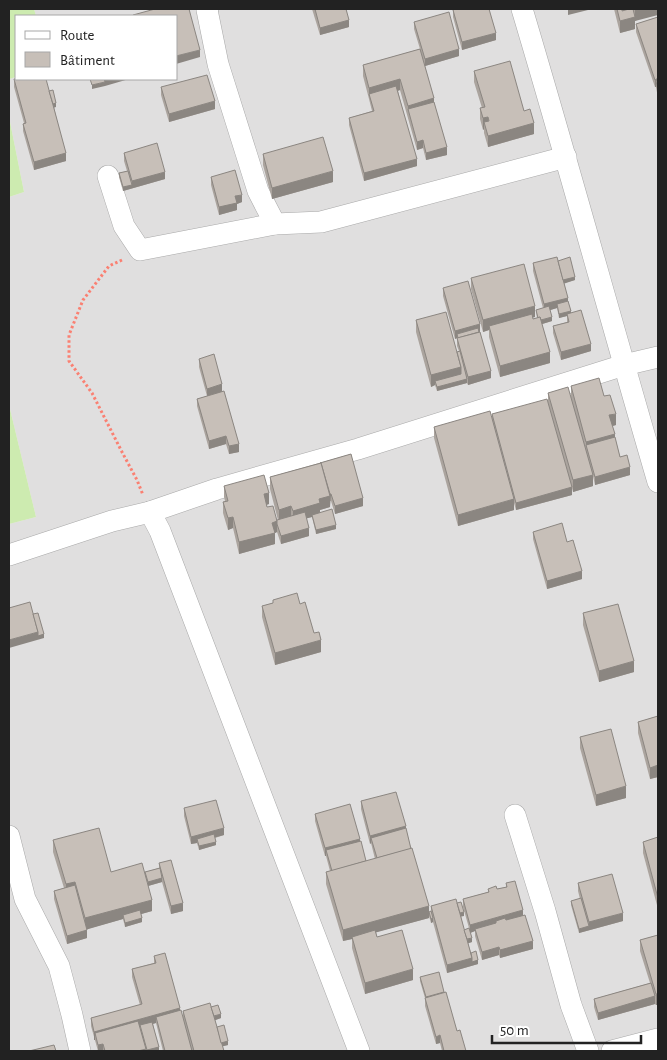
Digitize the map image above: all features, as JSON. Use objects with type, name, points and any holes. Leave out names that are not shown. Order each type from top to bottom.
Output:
[{"type":"street","points":[[207,9],[218,64],[258,191],[275,224]]},
{"type":"street","points":[[522,9],[658,482]]},
{"type":"street","points":[[108,176],[124,226],[140,250],[275,224],[321,222],[566,157]]},
{"type":"street","points":[[9,555],[112,521],[150,512],[217,489],[358,449],[624,365],[658,357]]},
{"type":"street","points":[[150,512],[164,540],[359,1051]]},
{"type":"street","points":[[515,815],[571,1005],[588,1051]]},
{"type":"street","points":[[9,836],[25,899],[59,966],[80,1051]]},
{"type":"street","points":[[612,1051],[658,1039]]},
{"type":"path","points":[[140,250],[109,266],[83,300],[69,335],[69,361],[92,393],[137,480],[150,512]]},
{"type":"shaded area","points":[[34,9],[658,9],[658,1051],[9,1051],[9,524],[36,517],[9,405],[9,197],[24,192],[9,117],[9,79],[15,77],[15,80],[178,80],[178,15],[36,15]]},
{"type":"green space","points":[[9,9],[34,9],[36,15],[15,15],[15,77],[9,79]]},
{"type":"green space","points":[[9,117],[24,192],[9,197]]},
{"type":"green space","points":[[9,405],[36,517],[9,524]]},
{"type":"building","points":[[155,9],[189,9],[200,50],[178,56],[178,15],[133,15]]},
{"type":"building","points":[[315,9],[346,9],[349,20],[320,28]]},
{"type":"building","points":[[489,9],[496,33],[462,42],[453,10]]},
{"type":"building","points":[[617,9],[622,9],[622,11],[633,9],[635,17],[620,21]]},
{"type":"building","points":[[449,12],[459,49],[425,59],[414,22]]},
{"type":"building","points":[[658,17],[658,78],[655,80],[636,24]]},
{"type":"building","points":[[420,49],[434,98],[408,106],[400,79],[369,88],[363,65]]},
{"type":"building","points":[[510,61],[524,111],[530,109],[534,123],[488,136],[484,122],[489,121],[488,117],[483,118],[480,108],[485,107],[474,71]]},
{"type":"building","points":[[207,75],[215,101],[169,114],[161,87]]},
{"type":"building","points":[[14,79],[46,80],[66,153],[34,162],[23,124],[26,123]]},
{"type":"building","points":[[90,80],[104,80],[105,82],[92,85]]},
{"type":"building","points":[[396,86],[417,159],[364,173],[349,118],[374,111],[369,94]]},
{"type":"building","points":[[53,90],[56,103],[53,104],[49,91]]},
{"type":"building","points":[[434,102],[447,147],[426,153],[423,140],[417,142],[408,109]]},
{"type":"building","points":[[323,137],[333,171],[272,188],[263,154]]},
{"type":"building","points":[[157,143],[165,172],[132,181],[124,153]]},
{"type":"building","points":[[235,170],[242,195],[235,196],[237,203],[219,207],[211,177]]},
{"type":"building","points":[[128,171],[132,185],[123,187],[119,173]]},
{"type":"building","points":[[557,257],[568,298],[544,304],[533,263]]},
{"type":"building","points":[[570,257],[575,277],[563,280],[558,261]]},
{"type":"building","points":[[524,264],[535,306],[483,320],[471,278]]},
{"type":"building","points":[[468,281],[480,324],[455,331],[443,288]]},
{"type":"building","points":[[568,301],[571,311],[559,314],[557,304]]},
{"type":"building","points":[[549,306],[552,317],[541,320],[540,317],[538,318],[536,310]]},
{"type":"building","points":[[581,310],[591,344],[561,352],[553,326],[569,322],[567,314]]},
{"type":"building","points":[[446,312],[461,367],[431,375],[416,320]]},
{"type":"building","points":[[532,314],[533,319],[540,317],[550,352],[500,366],[489,326]]},
{"type":"building","points":[[478,328],[479,332],[458,338],[457,334]]},
{"type":"building","points":[[480,332],[491,371],[468,377],[457,338]]},
{"type":"building","points":[[460,351],[467,379],[437,387],[435,381],[461,374],[457,352]]},
{"type":"building","points":[[214,354],[222,384],[207,389],[199,359]]},
{"type":"building","points":[[599,378],[604,396],[610,395],[616,414],[609,415],[615,434],[586,442],[571,386]]},
{"type":"building","points":[[568,387],[593,475],[573,480],[548,393]]},
{"type":"building","points":[[224,391],[239,444],[229,446],[226,436],[209,441],[197,399]]},
{"type":"building","points":[[547,399],[572,487],[516,503],[492,414]]},
{"type":"building","points":[[490,411],[514,499],[458,515],[434,427]]},
{"type":"building","points":[[615,437],[620,457],[627,455],[630,467],[595,477],[586,445]]},
{"type":"building","points":[[351,454],[363,498],[335,506],[320,463]]},
{"type":"building","points":[[321,463],[330,496],[319,499],[320,503],[293,511],[291,506],[279,510],[270,477]]},
{"type":"building","points":[[264,475],[269,493],[264,494],[267,507],[273,506],[277,521],[272,523],[275,533],[239,542],[233,517],[228,518],[223,502],[228,501],[224,486]]},
{"type":"building","points":[[332,509],[336,525],[316,530],[312,515]]},
{"type":"building","points":[[305,512],[309,528],[281,536],[277,520]]},
{"type":"building","points":[[562,523],[567,542],[573,540],[582,571],[547,581],[533,532]]},
{"type":"building","points":[[297,593],[300,604],[305,602],[314,633],[319,632],[321,640],[275,653],[262,606],[273,603],[273,600]]},
{"type":"building","points":[[30,602],[38,632],[9,640],[9,608]]},
{"type":"building","points":[[618,604],[634,661],[599,671],[583,613]]},
{"type":"building","points":[[38,613],[44,634],[38,636],[33,614]]},
{"type":"building","points":[[658,716],[658,765],[650,768],[638,722]]},
{"type":"building","points":[[611,729],[626,786],[596,795],[580,737]]},
{"type":"building","points":[[396,792],[406,826],[370,836],[361,801]]},
{"type":"building","points":[[216,800],[224,828],[191,837],[184,808]]},
{"type":"building","points":[[350,804],[360,839],[325,848],[315,814]]},
{"type":"building","points":[[99,828],[111,872],[142,863],[152,900],[85,918],[75,882],[66,884],[53,840]]},
{"type":"building","points":[[406,828],[411,849],[377,858],[371,838]]},
{"type":"building","points":[[214,834],[216,842],[199,846],[197,839]]},
{"type":"building","points":[[658,837],[658,898],[643,842]]},
{"type":"building","points":[[361,841],[366,861],[332,871],[326,850]]},
{"type":"building","points":[[412,848],[429,906],[343,930],[326,872]]},
{"type":"building","points":[[171,860],[183,903],[171,906],[159,863]]},
{"type":"building","points":[[160,868],[162,878],[148,882],[145,872]]},
{"type":"building","points":[[612,874],[623,913],[589,922],[578,883]]},
{"type":"building","points":[[515,881],[523,910],[470,925],[463,899],[489,892],[488,889],[496,886],[497,889],[507,887],[506,883]]},
{"type":"building","points":[[75,885],[87,930],[67,936],[54,891]]},
{"type":"building","points":[[581,898],[589,926],[579,929],[571,901]]},
{"type":"building","points":[[456,899],[472,958],[447,965],[431,906]]},
{"type":"building","points":[[461,902],[464,912],[460,913],[457,903]]},
{"type":"building","points":[[140,910],[142,918],[125,923],[123,915]]},
{"type":"building","points":[[431,911],[433,918],[431,919],[429,912]]},
{"type":"building","points":[[525,915],[533,941],[500,950],[499,947],[482,952],[475,929],[496,923],[496,921],[505,918],[506,920]]},
{"type":"building","points":[[469,928],[472,938],[467,939],[464,930]]},
{"type":"building","points":[[375,930],[377,937],[402,930],[413,969],[365,983],[352,937]]},
{"type":"building","points":[[658,935],[658,994],[656,994],[640,940]]},
{"type":"building","points":[[476,951],[478,960],[472,962],[471,953]]},
{"type":"building","points":[[165,953],[180,1008],[94,1032],[91,1018],[142,1004],[132,969],[156,963],[154,956]]},
{"type":"building","points":[[439,972],[444,992],[426,997],[420,977]]},
{"type":"building","points":[[651,983],[655,996],[598,1013],[594,999]]},
{"type":"building","points":[[446,992],[457,1031],[460,1030],[466,1051],[444,1051],[440,1035],[436,1037],[425,998]]},
{"type":"building","points":[[210,1003],[224,1051],[194,1051],[183,1011]]},
{"type":"building","points":[[218,1005],[221,1014],[214,1016],[211,1007]]},
{"type":"building","points":[[181,1010],[192,1051],[165,1051],[156,1017]]},
{"type":"building","points":[[138,1021],[146,1049],[138,1051],[105,1051],[103,1044],[98,1045],[95,1033]]},
{"type":"building","points":[[152,1022],[159,1047],[147,1050],[140,1025]]},
{"type":"building","points":[[224,1025],[228,1041],[221,1043],[217,1027]]},
{"type":"building","points":[[54,1045],[56,1051],[29,1051]]}]
